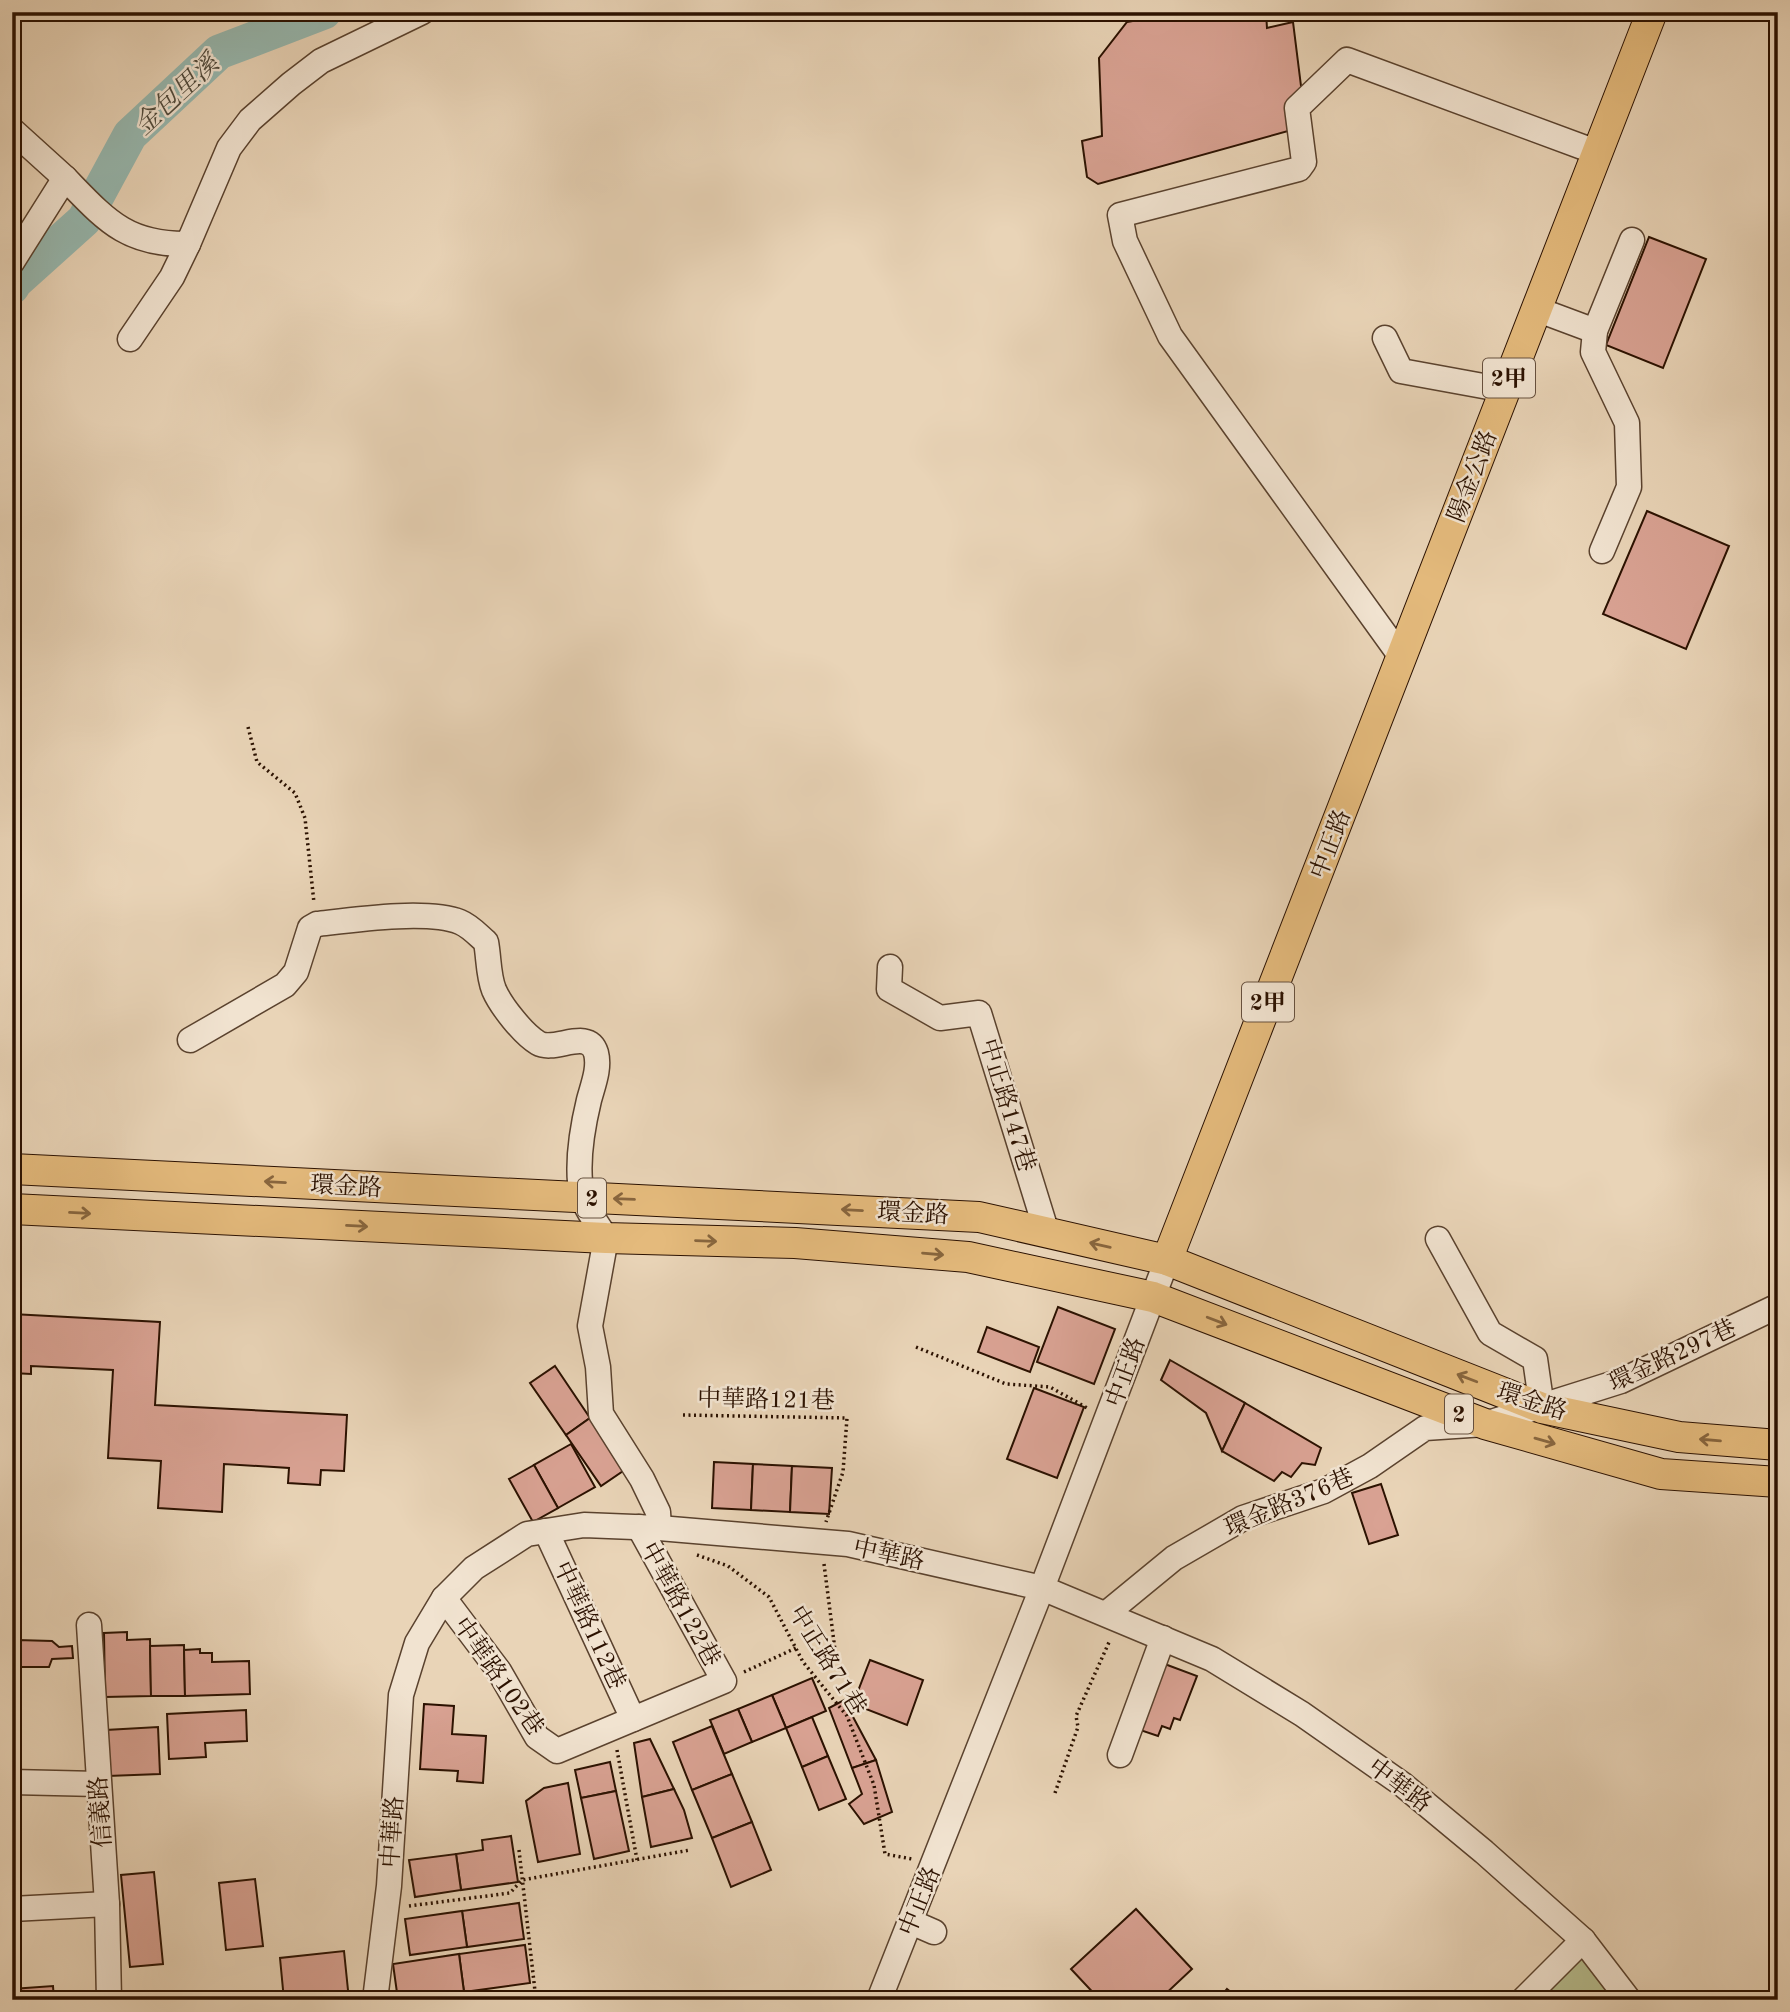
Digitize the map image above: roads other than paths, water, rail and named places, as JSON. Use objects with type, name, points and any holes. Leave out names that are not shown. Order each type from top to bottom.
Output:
[{"type":"main road","name":"陽金公路","points":[[1368,744],[1652,12]]},
{"type":"main road","name":"中正路","points":[[1167,1260],[1368,744]]},
{"type":"main road","name":"環金路","points":[[12,1169],[979,1217],[1167,1260],[1542,1408],[1679,1437],[1778,1445]]},
{"type":"main road","name":"環金路","points":[[12,1209],[606,1238],[795,1243],[968,1257],[1153,1297],[1485,1424],[1661,1474],[1778,1482]]},
{"type":"street","points":[[130,339],[172,277],[229,148],[250,120],[321,61],[422,12]]},
{"type":"street","points":[[1402,658],[1170,336],[1125,241],[1120,215],[1299,169],[1304,162],[1297,108],[1347,60],[1596,152]]},
{"type":"street","points":[[12,130],[94,208],[127,234],[162,244],[188,244]]},
{"type":"street","points":[[12,262],[65,178]]},
{"type":"street","points":[[1602,551],[1629,487],[1627,423],[1592,352],[1595,331],[1632,240]]},
{"type":"street","points":[[1536,309],[1595,331]]},
{"type":"street","points":[[1385,338],[1401,372],[1505,390]]},
{"type":"street","points":[[190,1040],[285,985],[296,972],[310,928],[317,924],[373,917],[459,922],[486,942],[495,991],[520,1027],[540,1044],[552,1046],[576,1040],[589,1043],[595,1049],[597,1060],[580,1161],[582,1198],[606,1238]]},
{"type":"street","name":"中正路147巷","points":[[890,967],[888,989],[940,1018],[979,1013],[1048,1233]]},
{"type":"street","name":"中華路122巷","points":[[606,1238],[590,1326],[598,1367],[601,1414],[642,1479],[658,1512],[649,1527],[659,1563],[724,1681],[623,1723]]},
{"type":"street","points":[[1438,1239],[1490,1332],[1535,1359],[1542,1408]]},
{"type":"street","name":"中正路","points":[[879,2000],[1108,1419],[1167,1260]]},
{"type":"street","name":"環金路297巷","points":[[1485,1424],[1622,1381],[1778,1306]]},
{"type":"street","name":"環金路376巷","points":[[1113,1616],[1174,1558],[1243,1518],[1324,1491],[1370,1466],[1424,1428],[1485,1424]]},
{"type":"street","name":"中華路","points":[[375,2000],[386,1909],[401,1695],[417,1643],[444,1598],[474,1568],[527,1534],[584,1525],[649,1527],[848,1544],[1042,1588],[1212,1659],[1291,1707],[1402,1784],[1583,1940],[1629,2000]]},
{"type":"street","name":"中華路112巷","points":[[546,1531],[623,1723]]},
{"type":"street","name":"中華路102巷","points":[[444,1598],[499,1671],[537,1737],[557,1751],[623,1723]]},
{"type":"street","name":"信義路","points":[[89,1625],[107,1904],[109,2000]]},
{"type":"street","points":[[1120,1755],[1163,1638]]},
{"type":"street","points":[[12,1782],[99,1784]]},
{"type":"street","points":[[12,1909],[107,1904]]},
{"type":"street","points":[[911,1923],[934,1932]]},
{"type":"street","points":[[1523,2000],[1583,1940]]},
{"type":"waterway","name":"金包里溪","points":[[12,287],[84,220],[130,135],[219,52],[324,12]]}]
